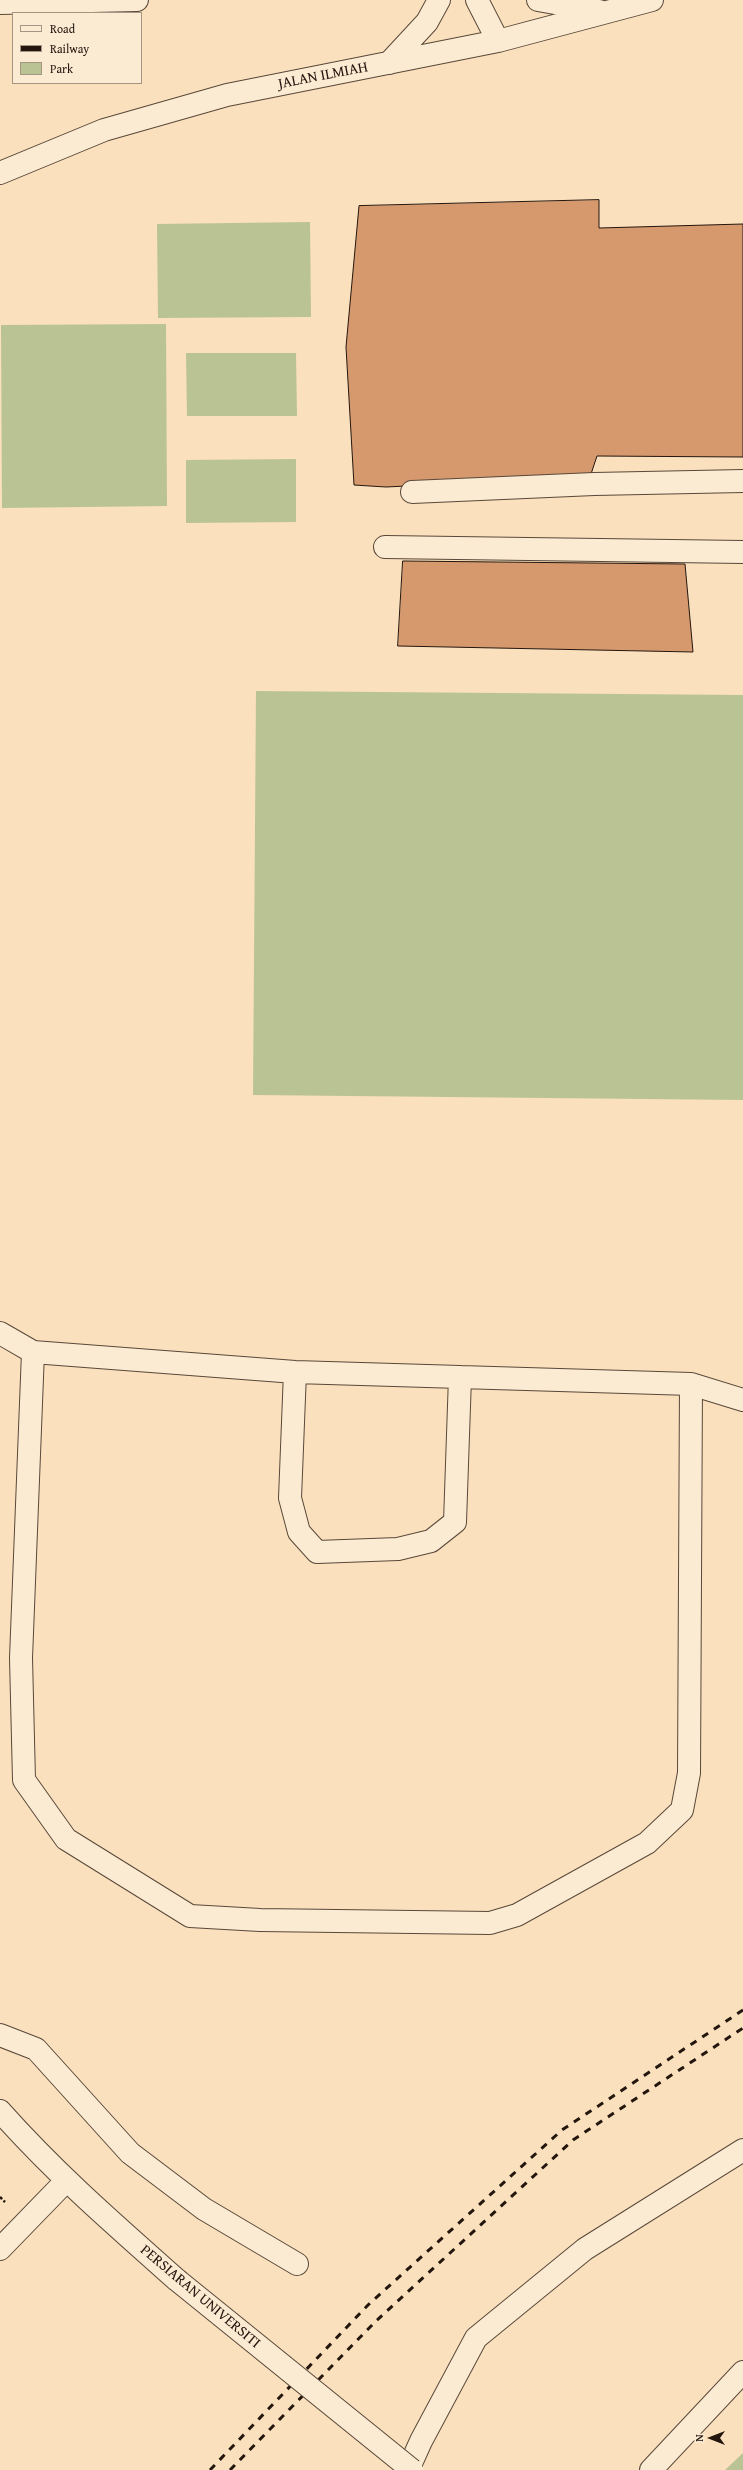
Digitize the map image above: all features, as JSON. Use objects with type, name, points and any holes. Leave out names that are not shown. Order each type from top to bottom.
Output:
[{"type":"street","points":[[0,3],[137,0]]},
{"type":"street","points":[[389,64],[427,22],[439,0]]},
{"type":"street","points":[[477,0],[498,41]]},
{"type":"street","points":[[538,0],[608,12]]},
{"type":"street","name":"JALAN ILMIAH","points":[[0,173],[128,121],[227,95],[389,64],[498,41],[652,0]]},
{"type":"street","points":[[412,492],[594,484],[743,481]]},
{"type":"street","points":[[385,547],[743,552]]},
{"type":"street","points":[[0,1333],[33,1352],[295,1372],[691,1384],[743,1400]]},
{"type":"street","points":[[33,1352],[21,1658],[24,1780],[66,1839],[190,1916],[260,1920],[490,1923],[518,1915],[647,1843],[682,1810],[689,1773],[691,1384]]},
{"type":"street","points":[[295,1372],[290,1498],[299,1532],[317,1552],[398,1549],[431,1541],[455,1522],[460,1377]]},
{"type":"street","points":[[0,2035],[36,2048],[130,2153],[204,2209],[297,2264]]},
{"type":"street","name":"PERSIARAN UNIVERSITI","points":[[0,2111],[39,2155],[177,2280],[412,2470]]},
{"type":"street","points":[[408,2470],[421,2441],[476,2338],[585,2249],[743,2150]]},
{"type":"street","points":[[0,2250],[73,2187]]},
{"type":"street","points":[[651,2470],[743,2372]]},
{"type":"green space","points":[[310,222],[311,317],[158,318],[157,224]]},
{"type":"green space","points":[[166,324],[167,506],[2,508],[1,325]]},
{"type":"green space","points":[[186,353],[296,353],[297,416],[187,416]]},
{"type":"green space","points":[[296,459],[296,522],[186,523],[186,460]]},
{"type":"green space","points":[[256,691],[743,695],[743,1100],[253,1095]]},
{"type":"green space","points":[[743,2453],[743,2470],[725,2470]]},
{"type":"building","points":[[599,200],[599,228],[743,224],[743,457],[597,456],[590,477],[386,487],[354,485],[346,347],[359,206]]},
{"type":"building","points":[[403,561],[685,564],[693,652],[398,646]]},
{"type":"railway","points":[[210,2470],[368,2305],[562,2130],[743,2010]]},
{"type":"railway","points":[[230,2470],[376,2321],[573,2140],[743,2028]]}]
